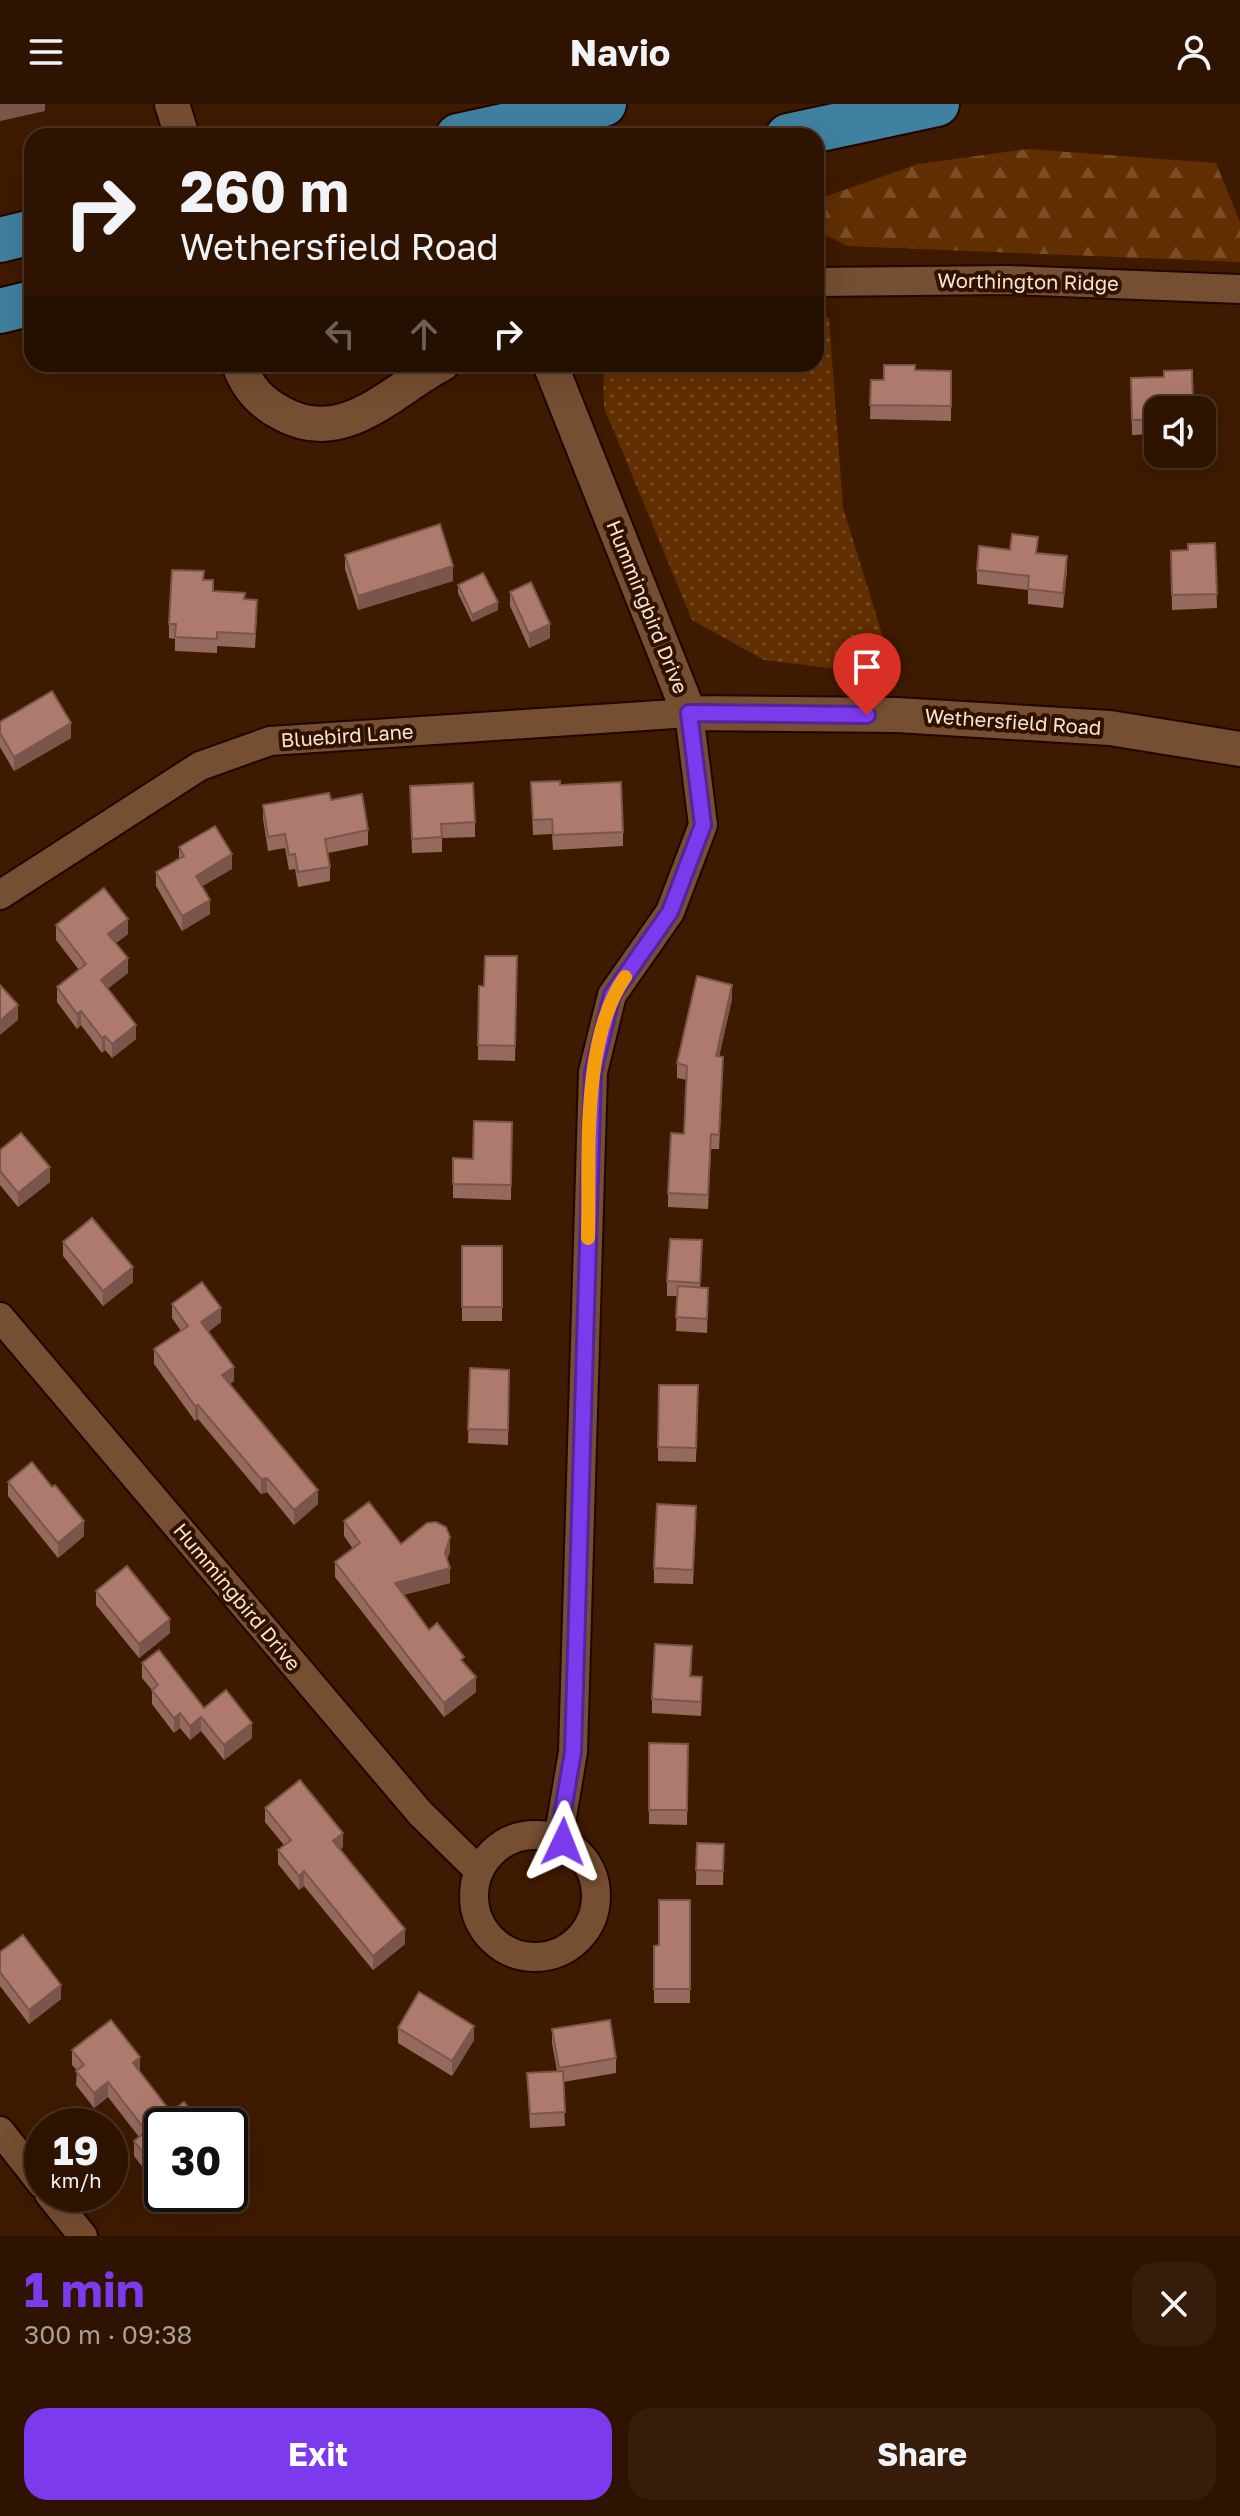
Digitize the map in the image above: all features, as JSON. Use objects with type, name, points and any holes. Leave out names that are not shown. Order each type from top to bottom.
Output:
[{"type":"highway","points":[[494,128],[604,104]]},
{"type":"highway","points":[[824,128],[937,104]]},
{"type":"highway","points":[[0,240],[24,234]]},
{"type":"highway","points":[[0,311],[24,305]]},
{"type":"street","points":[[172,104],[180,128]]},
{"type":"street","name":"Worthington Ridge","points":[[824,282],[1008,280],[1240,289]]},
{"type":"street","points":[[242,372],[244,380],[265,405],[294,420],[326,424],[355,418],[430,372]]},
{"type":"street","name":"Hummingbird Drive","points":[[553,372],[689,713],[703,825],[670,912],[612,995],[593,1072],[573,1752],[558,1840]]},
{"type":"street","name":"Wethersfield Road","points":[[689,713],[897,715],[1110,728],[1240,749]]},
{"type":"street","name":"Bluebird Lane","points":[[0,895],[200,766],[270,741],[689,713]]},
{"type":"street","name":"Hummingbird Drive","points":[[0,1317],[420,1813],[479,1871]]},
{"type":"street","points":[[539,1835],[558,1840],[575,1850],[594,1879],[596,1899],[592,1918],[585,1932],[571,1946],[558,1953],[543,1957],[524,1956],[510,1951],[493,1941],[483,1929],[475,1906],[474,1891],[479,1871],[493,1851],[514,1838],[539,1835]]},
{"type":"street","points":[[0,2131],[24,2161]]},
{"type":"street","points":[[64,2212],[83,2236]]},
{"type":"green space","points":[[1028,149],[1216,163],[1240,222],[1240,262],[847,246],[824,234],[824,197],[918,164]]},
{"type":"green space","points":[[824,318],[829,318],[843,508],[895,676],[764,660],[692,620],[604,407],[603,372],[824,372]]},
{"type":"building","points":[[884,365],[915,365],[915,370],[951,371],[951,406],[870,405],[871,380],[884,380]]},
{"type":"building","points":[[1192,370],[1193,396],[1144,396],[1144,420],[1132,420],[1131,378],[1164,377],[1164,371]]},
{"type":"building","points":[[440,524],[453,566],[358,596],[345,555]]},
{"type":"building","points":[[1012,534],[1038,537],[1036,553],[1067,556],[1063,593],[1028,589],[1029,576],[977,570],[979,546],[1010,550]]},
{"type":"building","points":[[1215,543],[1217,594],[1172,595],[1171,551],[1188,550],[1188,544]]},
{"type":"building","points":[[172,570],[204,571],[203,580],[213,580],[213,591],[245,593],[244,599],[257,600],[255,634],[217,632],[217,639],[175,637],[176,624],[169,624]]},
{"type":"building","points":[[483,573],[498,602],[472,615],[458,585]]},
{"type":"building","points":[[531,582],[550,624],[529,634],[510,592]]},
{"type":"building","points":[[52,691],[71,723],[14,757],[0,733],[0,722]]},
{"type":"building","points":[[560,781],[560,785],[621,782],[623,832],[553,835],[552,819],[533,820],[531,782]]},
{"type":"building","points":[[473,783],[475,822],[441,824],[442,837],[412,839],[410,786]]},
{"type":"building","points":[[329,793],[331,800],[362,794],[368,830],[325,839],[330,867],[298,872],[295,854],[289,855],[285,834],[268,837],[263,805]]},
{"type":"building","points":[[215,826],[232,854],[196,876],[210,900],[182,916],[156,872],[184,856],[179,847]]},
{"type":"building","points":[[104,888],[128,919],[108,934],[128,958],[101,980],[136,1025],[112,1044],[105,1036],[102,1038],[81,1011],[77,1014],[57,987],[86,964],[56,925]]},
{"type":"building","points":[[485,956],[517,956],[515,1046],[478,1045],[479,986],[484,986]]},
{"type":"building","points":[[697,976],[732,985],[716,1056],[723,1057],[719,1135],[711,1134],[708,1195],[668,1193],[671,1133],[684,1134],[687,1066],[677,1063]]},
{"type":"building","points":[[0,985],[18,1005],[0,1021]]},
{"type":"building","points":[[474,1121],[512,1122],[511,1185],[453,1184],[453,1158],[473,1159]]},
{"type":"building","points":[[21,1133],[50,1167],[18,1193],[0,1171],[0,1150]]},
{"type":"building","points":[[92,1218],[133,1267],[103,1291],[63,1242]]},
{"type":"building","points":[[670,1239],[702,1240],[700,1283],[667,1281]]},
{"type":"building","points":[[462,1246],[502,1246],[502,1307],[462,1307]]},
{"type":"building","points":[[202,1282],[221,1308],[201,1322],[234,1367],[222,1375],[318,1490],[294,1510],[267,1478],[261,1479],[198,1405],[195,1406],[154,1349],[188,1326],[172,1304]]},
{"type":"building","points":[[678,1286],[708,1288],[707,1319],[676,1317]]},
{"type":"building","points":[[470,1368],[509,1370],[508,1430],[468,1429]]},
{"type":"building","points":[[659,1385],[698,1385],[696,1448],[658,1447]]},
{"type":"building","points":[[32,1462],[84,1521],[58,1543],[8,1482]]},
{"type":"building","points":[[369,1502],[401,1544],[427,1523],[436,1522],[446,1527],[450,1537],[445,1553],[450,1568],[395,1583],[429,1630],[437,1623],[476,1677],[444,1703],[335,1562],[360,1543],[344,1521]]},
{"type":"building","points":[[657,1504],[696,1506],[693,1570],[654,1568]]},
{"type":"building","points":[[127,1566],[170,1619],[139,1644],[96,1591]]},
{"type":"building","points":[[655,1644],[692,1646],[690,1676],[702,1677],[701,1702],[652,1699]]},
{"type":"building","points":[[159,1650],[204,1708],[226,1690],[252,1723],[224,1745],[201,1717],[190,1726],[180,1713],[174,1718],[152,1690],[158,1685],[142,1663]]},
{"type":"building","points":[[649,1743],[688,1744],[687,1810],[649,1810]]},
{"type":"building","points":[[300,1780],[343,1833],[333,1841],[405,1929],[373,1956],[304,1871],[299,1876],[278,1850],[291,1840],[265,1808]]},
{"type":"building","points":[[697,1843],[724,1844],[723,1871],[696,1870]]},
{"type":"building","points":[[659,1900],[690,1900],[690,1989],[654,1989],[654,1946],[659,1945]]},
{"type":"building","points":[[23,1935],[61,1985],[29,2010],[0,1972],[0,1952]]},
{"type":"building","points":[[419,1992],[474,2026],[452,2061],[398,2028]]},
{"type":"building","points":[[111,2020],[140,2057],[133,2063],[168,2108],[144,2108],[144,2128],[108,2082],[94,2093],[76,2071],[84,2065],[72,2050]]},
{"type":"building","points":[[610,2020],[616,2058],[559,2068],[552,2029]]},
{"type":"building","points":[[563,2071],[565,2112],[530,2114],[527,2073]]},
{"type":"building","points":[[144,2133],[144,2154],[134,2141]]},
{"type":"slow traffic","points":[[588,1238],[593,1072],[612,995],[625,977]]},
{"type":"route","points":[[563,1842],[558,1840],[573,1752],[593,1072],[612,995],[670,912],[703,825],[689,713],[867,715]]}]
